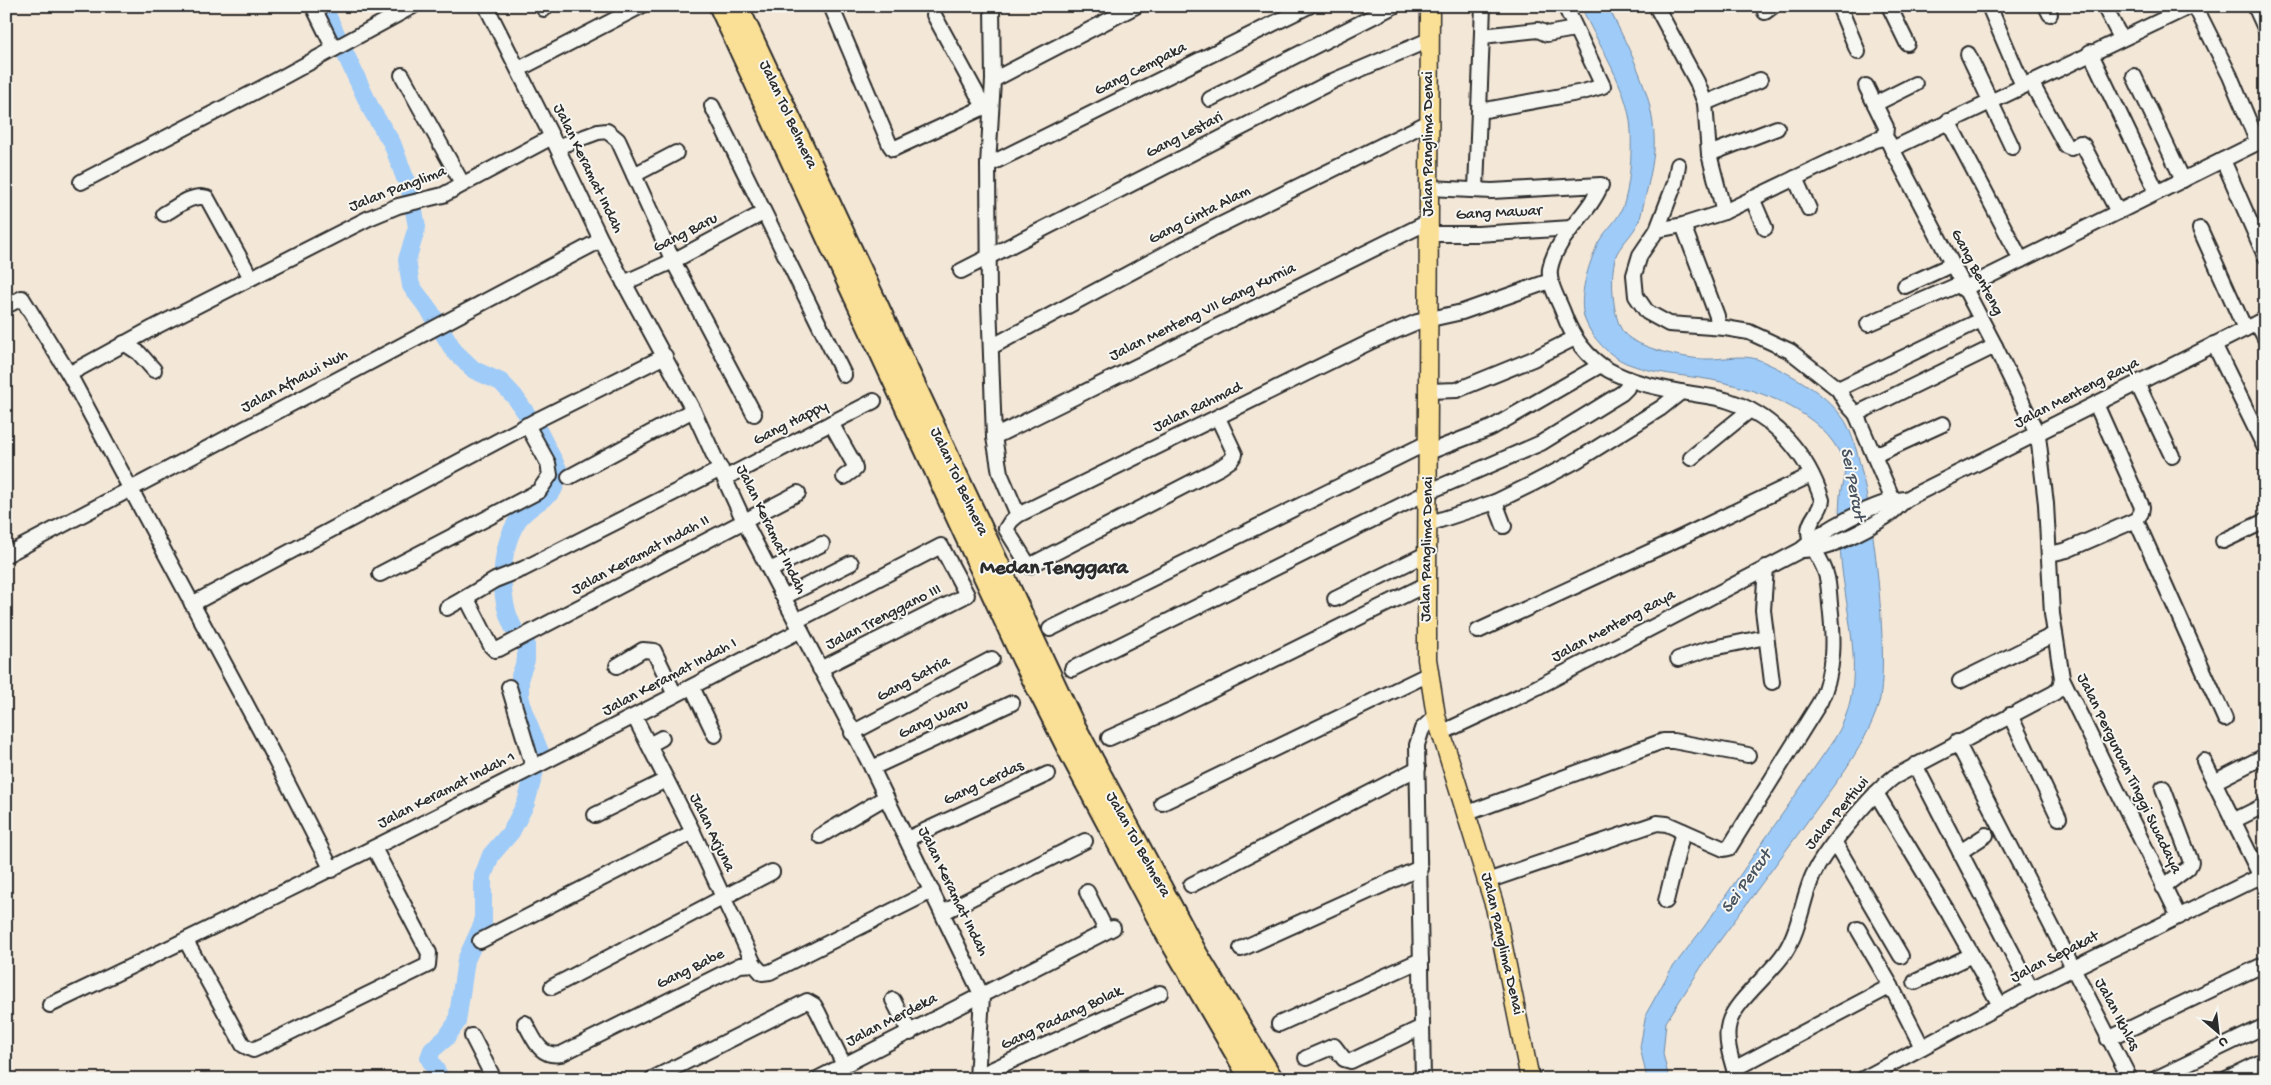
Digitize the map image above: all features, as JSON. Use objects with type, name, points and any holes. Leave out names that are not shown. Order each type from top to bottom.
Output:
[{"type":"highway","name":"Jalan Tol Belmera","points":[[720,6],[1023,659],[1164,929],[1251,1079]]},
{"type":"highway","name":"Jalan Tol Belmera","points":[[737,6],[1072,722],[1196,954],[1272,1079]]},
{"type":"main road","name":"Jalan Panglima Denai","points":[[1430,6],[1428,674],[1436,716],[1495,906],[1530,1079]]},
{"type":"street","points":[[313,6],[340,46]]},
{"type":"street","points":[[81,182],[413,6]]},
{"type":"street","name":"Jalan Keramat Indah","points":[[486,6],[555,142],[601,240],[693,410],[744,520],[944,912],[982,996],[978,1078]]},
{"type":"street","points":[[519,69],[641,6]]},
{"type":"street","points":[[831,6],[890,145],[894,149],[988,105]]},
{"type":"street","points":[[993,80],[1136,6]]},
{"type":"street","name":"Gang Cempaka","points":[[988,165],[1309,6]]},
{"type":"street","points":[[1210,100],[1394,6]]},
{"type":"street","points":[[1476,190],[1482,6]]},
{"type":"street","points":[[1480,112],[1583,92],[1603,86],[1565,6]]},
{"type":"street","points":[[1656,6],[1697,82],[1705,102],[1710,154],[1724,212]]},
{"type":"street","points":[[1839,6],[1858,52]]},
{"type":"street","points":[[1889,6],[1907,43]]},
{"type":"street","points":[[1989,6],[2027,84],[2066,146],[2071,148],[2080,143],[2083,145],[2118,212]]},
{"type":"street","points":[[2104,6],[2121,38]]},
{"type":"street","points":[[1657,230],[1683,225],[1724,212],[1795,178],[1884,143],[1948,121],[2090,52],[2191,6]]},
{"type":"street","points":[[1868,324],[2021,260],[2261,141],[2195,6]]},
{"type":"street","points":[[2255,6],[2265,28]]},
{"type":"street","points":[[994,7],[993,80],[988,105],[994,437],[1000,473],[1018,516],[1010,522],[1006,529],[1028,566],[1226,464],[1234,454],[1218,418]]},
{"type":"street","points":[[934,15],[988,105]]},
{"type":"street","points":[[1482,36],[1538,30],[1547,34],[1575,29]]},
{"type":"street","name":"Gang Lestari","points":[[961,271],[1335,80],[1429,40]]},
{"type":"street","points":[[2090,52],[2157,192]]},
{"type":"street","points":[[1968,54],[1989,102],[2012,147]]},
{"type":"street","points":[[402,74],[462,183]]},
{"type":"street","points":[[2134,76],[2183,180]]},
{"type":"street","points":[[1705,102],[1760,80]]},
{"type":"street","points":[[1875,104],[1915,84]]},
{"type":"street","name":"Gang Benteng","points":[[1866,86],[1887,129],[1884,143],[1995,346],[2038,435]]},
{"type":"street","points":[[712,106],[844,375]]},
{"type":"street","points":[[1948,121],[2021,260]]},
{"type":"street","name":"Gang Cinta Alam","points":[[991,347],[1212,229],[1429,122]]},
{"type":"street","points":[[1710,154],[1777,128]]},
{"type":"street","name":"Jalan Panglima","points":[[69,374],[124,343],[369,218],[405,204],[443,195],[462,183],[555,142],[608,131],[618,140],[634,175]]},
{"type":"street","points":[[676,153],[634,175],[673,261],[754,414]]},
{"type":"street","points":[[2223,160],[2265,256]]},
{"type":"street","points":[[1678,165],[1675,183],[1657,230],[1637,262],[1633,282],[1640,304],[1653,317],[1669,324],[1718,327],[1749,332],[1790,351],[1838,388],[1847,404],[1856,414],[1875,455],[1892,506]]},
{"type":"street","points":[[1795,178],[1809,210]]},
{"type":"street","points":[[1429,188],[1492,191],[1601,185],[1595,197],[1571,228],[1552,261],[1550,281],[1574,338],[1582,349],[1600,366],[1615,375],[1681,392],[1728,401],[1750,410],[1772,423],[1800,454],[1822,500],[1809,526],[1827,576],[1833,637],[1829,678],[1820,702],[1729,848],[1724,849],[1663,823],[1654,823],[1488,881]]},
{"type":"street","points":[[164,214],[188,199],[200,195],[207,198],[251,278]]},
{"type":"street","points":[[1752,198],[1765,228]]},
{"type":"street","name":"Gang Baru","points":[[624,283],[673,261],[763,213]]},
{"type":"street","points":[[1683,225],[1717,316],[1718,327]]},
{"type":"street","name":"Gang Mawar","points":[[1428,228],[1478,234],[1571,228]]},
{"type":"street","name":"Jalan Menteng VII Gang Kurnia","points":[[994,437],[1428,228]]},
{"type":"street","points":[[2200,229],[2265,338]]},
{"type":"street","name":"Jalan Afnawi Nuh","points":[[6,555],[454,316],[601,240]]},
{"type":"street","points":[[1905,286],[1951,265]]},
{"type":"street","name":"Jalan Rahmad","points":[[1018,516],[1372,341],[1430,319],[1462,312],[1550,281]]},
{"type":"street","points":[[6,306],[22,298],[69,374],[332,870]]},
{"type":"street","points":[[1838,388],[1981,320]]},
{"type":"street","name":"Jalan Menteng Raya","points":[[1442,733],[1522,695],[1766,567],[2038,435],[2256,323]]},
{"type":"street","points":[[1429,391],[1457,390],[1533,359],[1574,338]]},
{"type":"street","points":[[124,343],[139,353],[154,370]]},
{"type":"street","points":[[2214,344],[2265,448]]},
{"type":"street","points":[[1856,414],[1995,346]]},
{"type":"street","points":[[192,604],[545,416],[665,356]]},
{"type":"street","points":[[1050,629],[1429,447],[1491,428],[1600,366]]},
{"type":"street","points":[[1072,669],[1428,492],[1541,443],[1624,391],[1629,379]]},
{"type":"street","points":[[2137,383],[2172,456]]},
{"type":"street","points":[[1428,524],[1495,502],[1576,461],[1661,408],[1681,392]]},
{"type":"street","name":"Gang Happy","points":[[447,608],[495,580],[523,569],[874,401]]},
{"type":"street","points":[[2050,554],[2067,550],[2136,520],[2141,513],[2142,506],[2096,404]]},
{"type":"street","points":[[569,477],[693,410]]},
{"type":"street","points":[[1691,458],[1750,410]]},
{"type":"street","points":[[830,423],[854,464],[854,469],[844,477]]},
{"type":"street","points":[[1875,455],[1943,424]]},
{"type":"street","points":[[380,574],[539,491],[550,475],[548,463],[529,425]]},
{"type":"street","name":"Jalan Perguruan Tinggi Swadaya","points":[[2038,435],[2050,554],[2055,634],[2062,678],[2179,917]]},
{"type":"street","points":[[1478,631],[1811,475]]},
{"type":"street","name":"Jalan Keramat Indah II","points":[[463,599],[469,602],[494,649],[524,638],[798,493]]},
{"type":"street","points":[[1495,502],[1504,526]]},
{"type":"street","points":[[2136,520],[2224,719]]},
{"type":"street","points":[[2223,541],[2265,521]]},
{"type":"street","points":[[770,570],[822,544]]},
{"type":"street","name":"Jalan Keramat Indah I","points":[[534,766],[635,718],[941,546],[965,596]]},
{"type":"street","points":[[1335,599],[1428,553]]},
{"type":"street","points":[[784,597],[851,563]]},
{"type":"street","points":[[1766,567],[1763,610],[1772,682]]},
{"type":"street","points":[[1109,738],[1178,707],[1427,584]]},
{"type":"street","name":"Jalan Trenggano III","points":[[820,669],[965,596]]},
{"type":"street","points":[[1960,681],[2055,634]]},
{"type":"street","points":[[1678,659],[1708,649],[1766,637]]},
{"type":"street","points":[[616,666],[643,650],[654,651],[675,696]]},
{"type":"street","name":"Gang Satria","points":[[852,733],[992,659]]},
{"type":"street","points":[[1162,803],[1428,674]]},
{"type":"street","name":"Jalan Pertiwi","points":[[1735,1074],[1727,1035],[1729,1021],[1785,952],[1795,930],[1816,867],[1876,793],[1894,777],[1915,764],[2057,691],[2060,688],[2062,678]]},
{"type":"street","points":[[509,686],[534,766]]},
{"type":"street","points":[[692,687],[715,735]]},
{"type":"street","name":"Gang Waru","points":[[872,768],[1012,703]]},
{"type":"street","points":[[2010,715],[2058,818]]},
{"type":"street","points":[[1419,1077],[1421,960],[1418,738],[1422,729],[1436,716]]},
{"type":"street","name":"Jalan Arjuna","points":[[635,718],[693,832],[754,964]]},
{"type":"street","points":[[648,745],[662,738]]},
{"type":"street","points":[[1465,814],[1663,741],[1673,741],[1748,755]]},
{"type":"street","name":"Jalan Ikhlas","points":[[1957,742],[2130,1079]]},
{"type":"street","points":[[2214,782],[2265,756]]},
{"type":"street","points":[[2204,761],[2263,878]]},
{"type":"street","points":[[1915,764],[2031,989]]},
{"type":"street","name":"Jalan Keramat Indah 1","points":[[50,1005],[332,870],[534,766]]},
{"type":"street","points":[[1191,885],[1418,768]]},
{"type":"street","name":"Gang Cerdas","points":[[907,839],[1048,774]]},
{"type":"street","points":[[596,815],[666,780]]},
{"type":"street","points":[[2163,788],[2191,857],[2188,868],[2164,887]]},
{"type":"street","points":[[1876,793],[2000,1005]]},
{"type":"street","points":[[820,836],[886,797]]},
{"type":"street","points":[[2233,821],[2265,805]]},
{"type":"street","points":[[1666,900],[1683,831]]},
{"type":"street","points":[[480,941],[693,832]]},
{"type":"street","points":[[1960,852],[1986,835]]},
{"type":"street","points":[[944,912],[1085,841]]},
{"type":"street","points":[[1835,843],[1901,956]]},
{"type":"street","points":[[186,941],[243,1045],[253,1050],[428,965],[429,952],[374,848]]},
{"type":"street","points":[[1241,949],[1420,868]]},
{"type":"street","points":[[552,987],[772,872]]},
{"type":"street","name":"Jalan Sepakat","points":[[1863,1079],[2072,968],[2263,878]]},
{"type":"street","name":"Gang Babe","points":[[525,1022],[541,1050],[546,1054],[556,1055],[665,1002],[701,987],[727,971],[746,963],[754,964],[762,973],[770,972],[932,891]]},
{"type":"street","name":"Jalan Merdeka","points":[[817,1079],[910,1033],[1109,929],[1087,892]]},
{"type":"street","points":[[1858,929],[1891,986],[1922,1047]]},
{"type":"street","points":[[1915,982],[1972,955]]},
{"type":"street","points":[[1279,1024],[1421,960]]},
{"type":"street","points":[[2108,1039],[2265,964]]},
{"type":"street","points":[[1735,1074],[1891,986]]},
{"type":"street","name":"Gang Padang Bolak","points":[[978,1078],[1160,992]]},
{"type":"street","points":[[893,1000],[910,1033]]},
{"type":"street","points":[[652,1079],[807,1001],[814,1005],[844,1065]]},
{"type":"street","points":[[2155,1079],[2265,1026]]},
{"type":"street","points":[[1306,1058],[1334,1046],[1344,1059],[1351,1061],[1420,1028]]},
{"type":"street","points":[[472,1036],[494,1079]]},
{"type":"street","points":[[2226,1079],[2265,1060]]},
{"type":"water","name":"Sei Percut","points":[[1581,6],[1608,6],[1633,58],[1647,94],[1654,131],[1653,159],[1640,219],[1617,253],[1613,271],[1614,306],[1620,326],[1624,333],[1640,344],[1676,355],[1700,359],[1744,357],[1757,359],[1807,385],[1827,400],[1843,418],[1853,439],[1862,471],[1876,557],[1880,603],[1882,679],[1879,703],[1873,721],[1845,770],[1707,958],[1666,1022],[1663,1054],[1669,1079],[1647,1079],[1640,1047],[1646,1014],[1670,971],[1704,927],[1835,738],[1844,720],[1850,701],[1853,682],[1852,643],[1841,564],[1839,528],[1840,496],[1845,469],[1843,460],[1834,443],[1821,428],[1788,405],[1731,384],[1636,367],[1619,360],[1607,351],[1588,327],[1582,301],[1585,281],[1598,243],[1619,214],[1625,201],[1630,171],[1631,131],[1625,99],[1619,83]]},
{"type":"waterway","points":[[323,6],[372,111],[392,143],[411,194],[417,227],[407,260],[411,286],[430,311],[454,351],[474,370],[501,382],[515,397],[539,432],[559,471],[553,490],[526,511],[518,520],[507,545],[504,559],[503,588],[508,615],[514,629],[526,642],[526,660],[520,676],[520,695],[523,710],[540,752],[526,803],[511,832],[491,855],[483,876],[483,923],[466,960],[457,1022],[446,1038],[432,1050],[429,1058],[441,1079]]},
{"type":"district","name":"Medan Tenggara","points":[[1054,569]]}]
